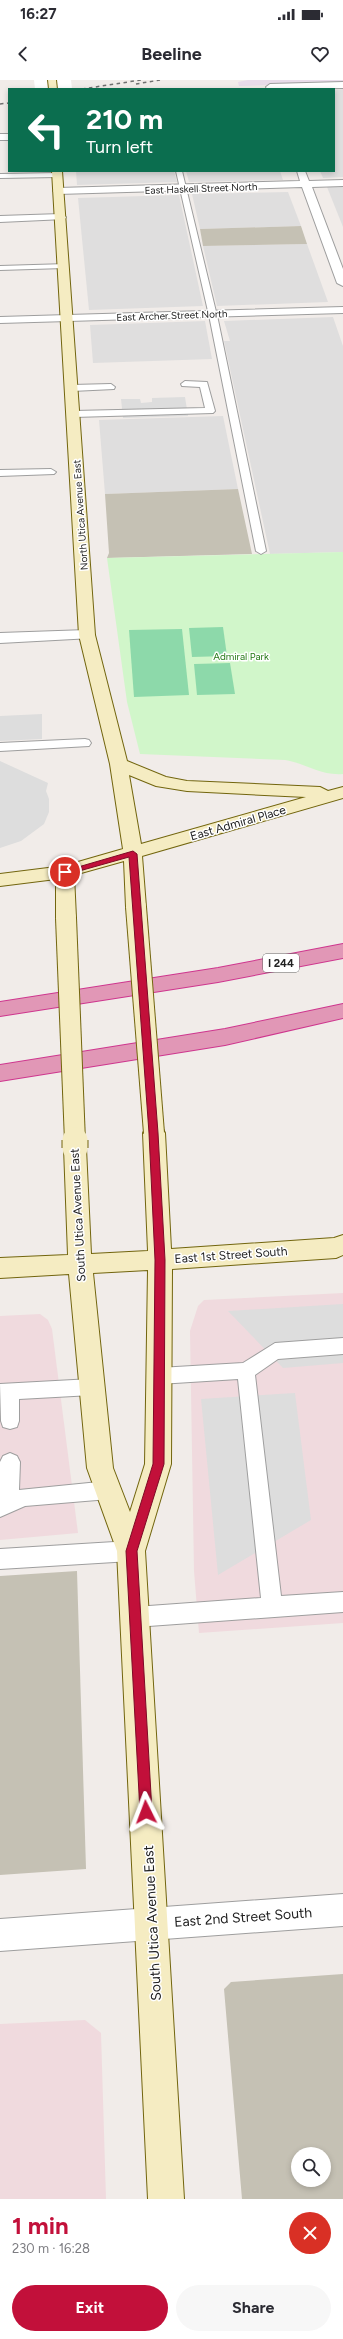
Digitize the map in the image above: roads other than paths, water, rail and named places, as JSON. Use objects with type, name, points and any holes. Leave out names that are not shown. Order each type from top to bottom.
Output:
[{"type":"highway","name":"I 244","points":[[0,1009],[218,975],[343,951]]},
{"type":"highway","points":[[0,1073],[225,1037],[343,1011]]},
{"type":"main road","name":"North Utica Avenue East","points":[[57,173],[68,318],[88,635],[119,764],[133,854]]},
{"type":"main road","points":[[119,764],[162,782],[187,786],[232,790],[342,793]]},
{"type":"main road","name":"East Admiral Place","points":[[0,880],[65,872],[133,854],[342,793]]},
{"type":"main road","name":"South Utica Avenue East","points":[[131,1551],[158,1464],[160,1260],[154,1133],[133,854]]},
{"type":"main road","name":"South Utica Avenue East","points":[[65,872],[80,1264],[100,1468],[131,1551],[166,2199]]},
{"type":"main road","name":"East 1st Street South","points":[[0,1268],[160,1260],[341,1247]]},
{"type":"street","points":[[270,88],[343,85]]},
{"type":"street","points":[[300,172],[343,283]]},
{"type":"street","name":"East Haskell Street North","points":[[58,191],[343,184]]},
{"type":"street","points":[[0,219],[61,217]]},
{"type":"street","name":"East Archer Street North","points":[[0,320],[343,310]]},
{"type":"street","points":[[0,638],[88,635]]},
{"type":"street","name":"East 2nd Street South","points":[[0,1935],[343,1910]]},
{"type":"lane","points":[[179,172],[213,314],[262,551]]},
{"type":"lane","points":[[0,176],[57,173]]},
{"type":"lane","points":[[0,268],[64,266]]},
{"type":"lane","points":[[74,414],[210,411],[204,384],[185,384]]},
{"type":"lane","points":[[72,388],[111,387]]},
{"type":"lane","points":[[0,474],[51,472]]},
{"type":"lane","points":[[0,747],[85,744]]},
{"type":"lane","points":[[159,1376],[246,1371],[275,1351],[343,1346]]},
{"type":"lane","points":[[246,1371],[272,1607]]},
{"type":"lane","points":[[10,1421],[5,1392],[92,1387]]},
{"type":"lane","points":[[5,1506],[10,1462]]},
{"type":"lane","points":[[5,1506],[24,1497],[109,1490]]},
{"type":"lane","points":[[0,1559],[131,1551]]},
{"type":"lane","points":[[135,1616],[343,1602]]},
{"type":"railway","points":[[89,88],[141,80]]},
{"type":"railway","points":[[136,84],[160,80]]},
{"type":"railway","points":[[0,104],[8,103]]},
{"type":"park label","name":"Admiral Park","points":[[241,656]]}]
